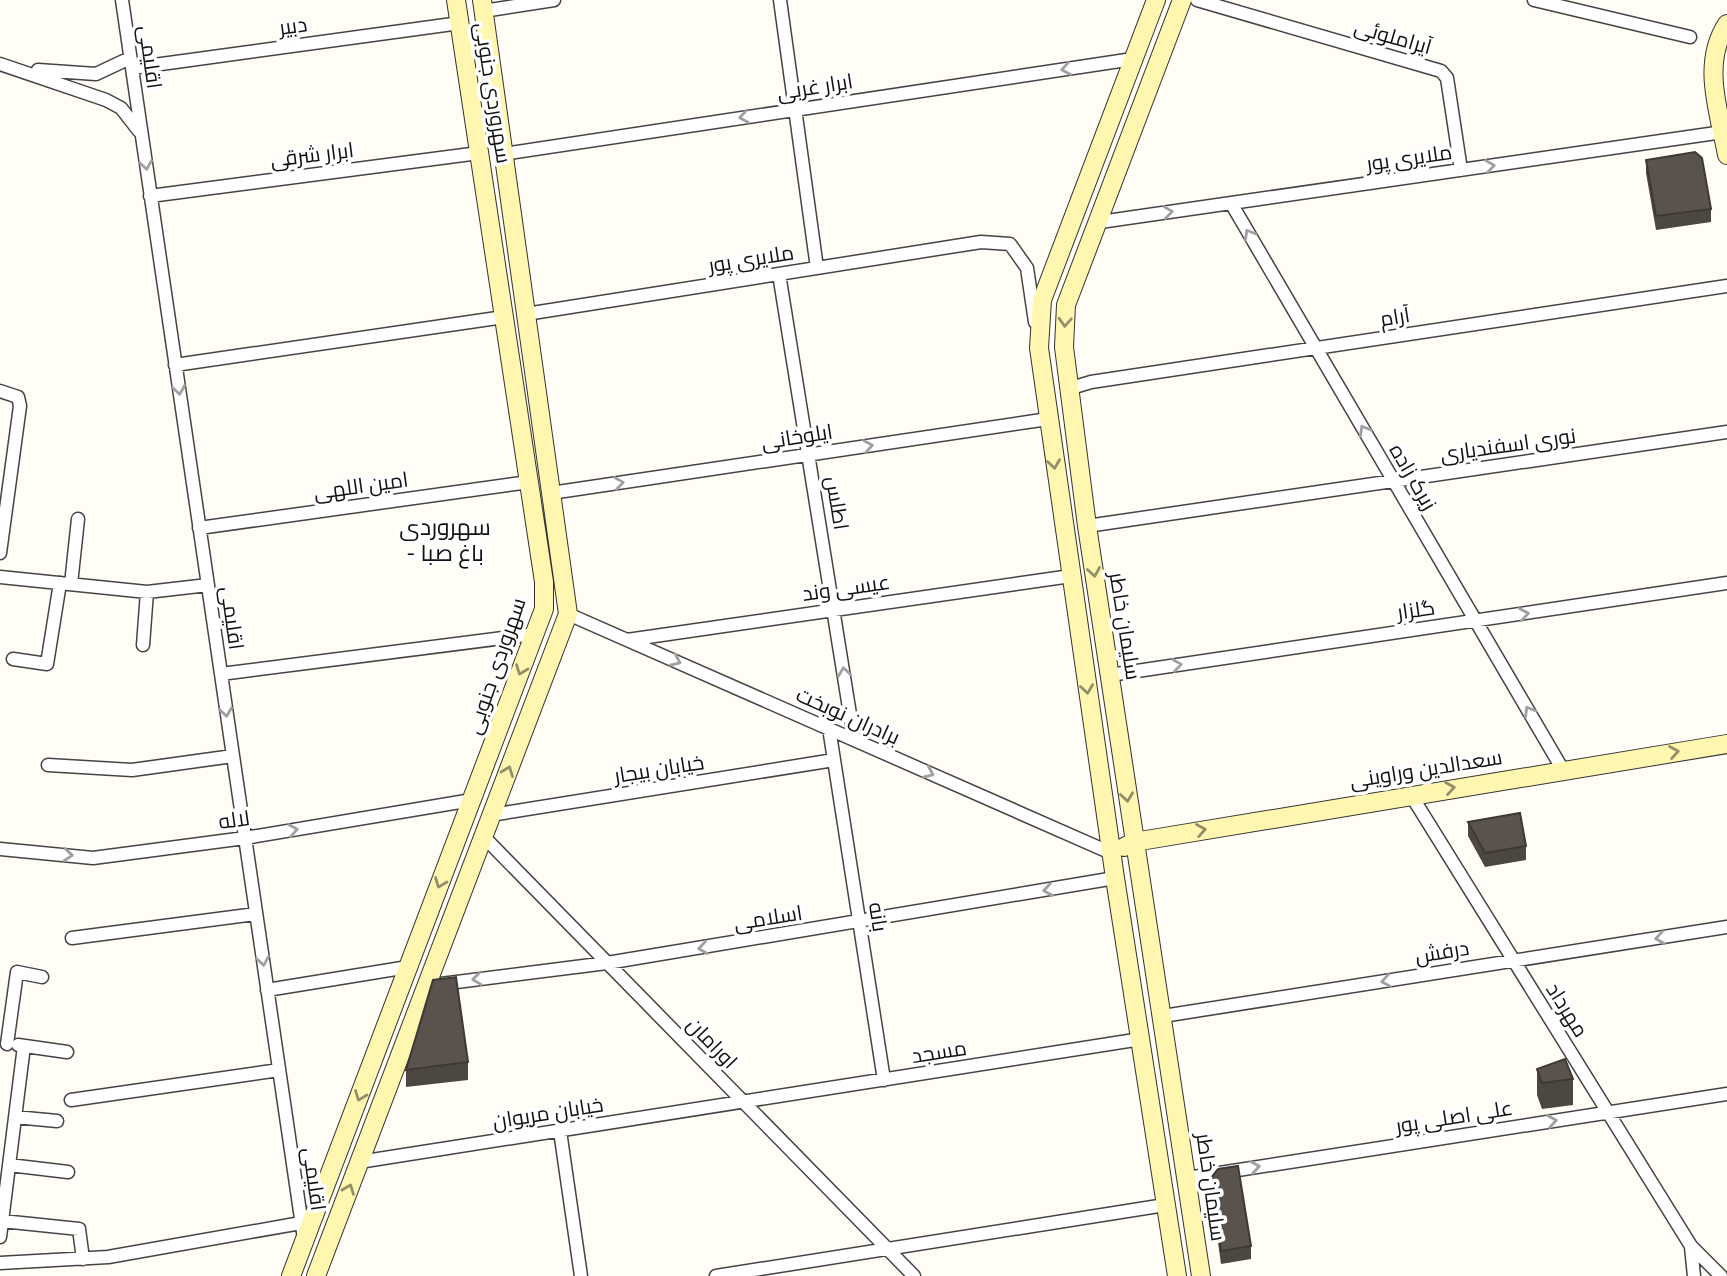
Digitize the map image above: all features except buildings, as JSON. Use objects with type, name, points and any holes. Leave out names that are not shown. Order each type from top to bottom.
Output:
[{"type":"main road","name":"سهروردی جنوبی","points":[[291,1276],[544,609],[544,582],[456,0]]},
{"type":"main road","points":[[1156,0],[1042,300],[1039,348],[1111,853],[1177,1276]]},
{"type":"main road","name":"سلیمان خاطر","points":[[1182,0],[1100,222],[1066,305],[1064,347],[1087,526],[1201,1276]]},
{"type":"main road","name":"سهروردی جنوبی","points":[[316,1276],[568,614],[482,5]]},
{"type":"main road","points":[[1727,24],[1717,39],[1712,72],[1727,155]]},
{"type":"main road","points":[[1712,72],[1727,40]]},
{"type":"main road","points":[[504,317],[526,314]]},
{"type":"main road","name":"سعدالدین وراوینی","points":[[1111,853],[1134,842],[1727,744]]},
{"type":"main road","points":[[338,1155],[359,1162]]},
{"type":"street","name":"اقلیمی","points":[[122,0],[304,1242]]},
{"type":"street","points":[[482,5],[554,0]]},
{"type":"street","points":[[780,0],[817,268]]},
{"type":"street","name":"آیراملوئی","points":[[1196,0],[1441,71],[1447,78],[1461,170]]},
{"type":"street","points":[[1534,0],[1690,37]]},
{"type":"street","name":"دبیر","points":[[24,69],[96,74],[131,63],[460,23]]},
{"type":"street","name":"ابرار غربی","points":[[503,153],[1133,59]]},
{"type":"street","points":[[0,64],[24,69],[106,100],[132,118],[141,134]]},
{"type":"street","name":"ملایری پور","points":[[1100,222],[1723,132]]},
{"type":"street","name":"ابرار شرقی","points":[[150,196],[479,153]]},
{"type":"street","name":"زیرک زاده","points":[[1231,203],[1563,770]]},
{"type":"street","name":"ملایری پور","points":[[526,314],[981,242],[1010,244],[1027,268],[1039,348]]},
{"type":"street","name":"اطلس","points":[[779,274],[854,740]]},
{"type":"street","name":"آرام","points":[[1069,389],[1091,382],[1727,286]]},
{"type":"street","points":[[175,365],[504,317]]},
{"type":"street","points":[[0,391],[18,397],[20,406],[4,492],[0,553]]},
{"type":"street","name":"ایلوخانی","points":[[551,494],[1048,419]]},
{"type":"street","name":"نوری اسفندیاری","points":[[1087,526],[1727,432]]},
{"type":"street","name":"امین اللهی","points":[[199,528],[529,482]]},
{"type":"street","points":[[13,659],[47,664],[78,519]]},
{"type":"street","name":"عیسی وند","points":[[627,640],[1071,576]]},
{"type":"street","points":[[0,577],[148,593],[208,585]]},
{"type":"street","name":"گلزار","points":[[1110,675],[1727,583]]},
{"type":"street","points":[[142,645],[148,593]]},
{"type":"street","name":"برادران نوبخت","points":[[568,614],[1111,853]]},
{"type":"street","points":[[221,674],[534,634]]},
{"type":"street","name":"بانه","points":[[829,728],[884,1080]]},
{"type":"street","points":[[48,765],[132,770],[233,756]]},
{"type":"street","name":"خیابان بیجار","points":[[491,816],[834,760]]},
{"type":"street","name":"مهرداد","points":[[1411,795],[1691,1246]]},
{"type":"street","name":"لاله","points":[[0,849],[93,858],[245,838],[472,800]]},
{"type":"street","name":"اورامان","points":[[483,836],[914,1276]]},
{"type":"street","name":"اسلامی","points":[[426,986],[607,963],[859,923],[1115,878]]},
{"type":"street","points":[[72,938],[256,914]]},
{"type":"street","name":"درفش","points":[[1163,1016],[1727,927]]},
{"type":"street","points":[[267,990],[408,967]]},
{"type":"street","points":[[42,977],[17,972],[4,1044],[67,1052]]},
{"type":"street","name":"مسجد","points":[[743,1102],[1141,1039]]},
{"type":"street","points":[[0,1237],[24,1046]]},
{"type":"street","points":[[71,1100],[279,1070]]},
{"type":"street","name":"علی اصلی پور","points":[[1187,1178],[1727,1094]]},
{"type":"street","name":"خیابان مریوان","points":[[359,1162],[743,1102]]},
{"type":"street","points":[[15,1117],[57,1121]]},
{"type":"street","points":[[561,1131],[581,1276]]},
{"type":"street","points":[[6,1173],[68,1172]]},
{"type":"street","points":[[716,1276],[885,1247],[1166,1205]]},
{"type":"street","points":[[2,1221],[79,1229],[83,1259]]},
{"type":"street","points":[[0,1263],[83,1259],[301,1223]]},
{"type":"street","points":[[1691,1246],[1694,1276]]},
{"type":"street","points":[[1691,1246],[1721,1276]]},
{"type":"district","name":"سهروردی - باغ صبا","points":[[445,540]]}]
